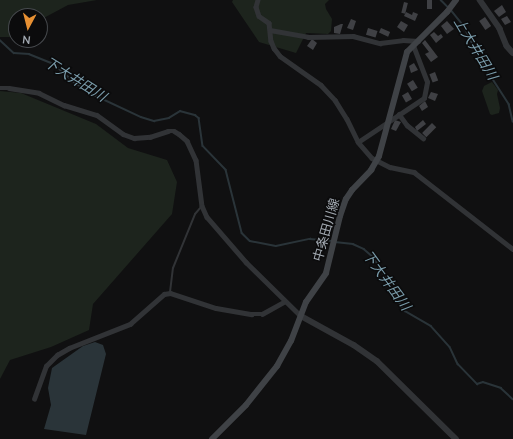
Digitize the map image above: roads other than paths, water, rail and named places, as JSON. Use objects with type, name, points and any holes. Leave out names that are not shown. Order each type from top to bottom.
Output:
[{"type":"main road","name":"中条田川線","points":[[212,439],[246,405],[277,366],[291,341],[306,302],[326,273],[340,216],[346,199],[376,162],[407,52],[447,12],[456,0]]},
{"type":"street","points":[[258,0],[256,7],[259,16],[269,23],[271,41],[280,56],[320,85],[335,100],[347,119],[358,142],[376,162],[390,167],[414,172],[513,249]]},
{"type":"street","points":[[480,0],[500,29],[507,46],[513,54]]},
{"type":"street","points":[[270,30],[308,37],[353,36],[380,43],[403,40],[418,41]]},
{"type":"street","points":[[358,142],[424,98],[427,88],[425,76],[413,46]]},
{"type":"street","points":[[0,88],[39,93],[64,105],[97,115],[123,134],[134,138],[150,137],[168,131],[174,131],[187,141],[196,160],[202,206],[207,217],[246,262],[301,316],[354,345],[377,361],[456,439]]},
{"type":"street","points":[[399,114],[407,125],[423,138]]},
{"type":"street","points":[[34,399],[44,371],[57,355],[69,348],[130,324],[164,294],[170,293],[216,308],[251,314],[262,314],[285,301]]},
{"type":"lane","points":[[170,293],[173,268],[195,214],[202,206]]},
{"type":"waterway","name":"上大井田川","points":[[441,0],[448,7]]},
{"type":"waterway","name":"上大井田川","points":[[451,10],[464,26],[480,59],[509,104],[513,122]]},
{"type":"waterway","name":"下大井田川","points":[[0,40],[14,53],[29,54],[54,64],[74,82],[92,94],[141,117],[154,121],[169,118],[180,111],[195,115],[199,118],[203,146],[226,170],[242,233],[250,241],[276,246],[310,239],[331,241]]},
{"type":"waterway","name":"下大井田川","points":[[335,242],[353,244],[364,249],[372,256],[383,272],[392,291],[405,311],[431,326],[450,347],[458,364],[477,384],[483,382],[501,388],[513,399]]}]
